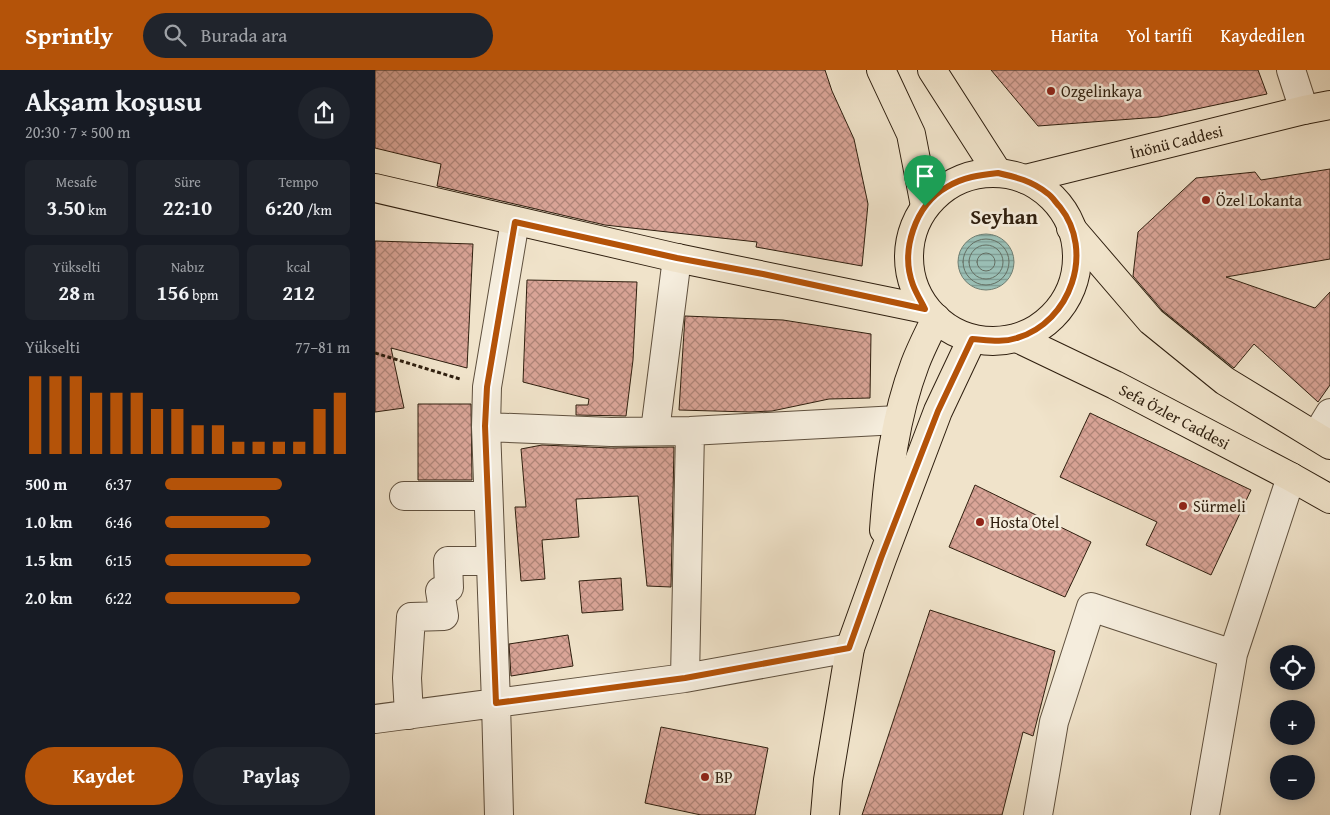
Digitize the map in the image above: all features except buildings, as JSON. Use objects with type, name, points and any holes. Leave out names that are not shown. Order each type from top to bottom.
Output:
[{"type":"main road","points":[[881,70],[911,134],[925,206]]},
{"type":"main road","points":[[932,70],[998,173]]},
{"type":"main road","name":"İnönü Caddesi","points":[[1025,179],[1317,108]]},
{"type":"main road","points":[[998,173],[1025,179],[1049,194],[1066,215],[1076,242],[1076,270],[1068,296],[1051,319],[1017,338],[1000,341],[972,339],[946,328],[931,313],[912,285],[908,258],[913,230],[925,206],[946,187],[971,176],[998,173]]},
{"type":"main road","points":[[375,188],[515,222],[677,258],[763,274],[931,313]]},
{"type":"main road","points":[[1071,228],[1151,321],[1225,381],[1323,441]]},
{"type":"main road","points":[[881,558],[887,487],[898,420],[931,313]]},
{"type":"main road","name":"Sefa Özler Caddesi","points":[[1017,338],[1115,386],[1330,499]]},
{"type":"main road","points":[[825,815],[828,780],[849,648],[881,558],[938,411],[972,339]]},
{"type":"street","points":[[1291,70],[1317,108]]},
{"type":"street","points":[[499,815],[485,426],[487,387],[515,222]]},
{"type":"street","points":[[655,432],[677,258]]},
{"type":"street","points":[[1323,441],[1330,413]]},
{"type":"street","points":[[485,426],[611,432],[655,432],[898,420]]},
{"type":"street","points":[[685,678],[690,431]]},
{"type":"street","points":[[1205,815],[1233,654],[1291,477]]},
{"type":"street","points":[[404,496],[488,496]]},
{"type":"street","points":[[409,715],[407,678],[411,617],[444,616],[440,591],[449,588],[448,561],[491,561]]},
{"type":"street","points":[[1038,815],[1054,722],[1091,607],[1233,654]]},
{"type":"street","points":[[375,719],[685,678],[849,648]]},
{"type":"path","points":[[375,353],[487,387]]},
{"type":"water","points":[[986,234],[997,236],[1006,242],[1012,251],[1014,262],[1012,273],[1006,282],[997,288],[986,290],[975,288],[966,282],[960,273],[958,262],[960,251],[966,242],[975,236]]},
{"type":"place","name":"Ozgelinkaya","points":[[1051,91]]},
{"type":"place","name":"Özel Lokanta","points":[[1206,200]]},
{"type":"place","name":"Sürmeli","points":[[1183,506]]},
{"type":"place","name":"Hosta Otel","points":[[980,522]]},
{"type":"place","name":"BP","points":[[705,777]]},
{"type":"district","name":"Seyhan","points":[[1004,216]]},
{"type":"route","points":[[998,173],[1025,179],[1049,194],[1066,215],[1076,242],[1076,270],[1068,296],[1051,319],[1017,338],[1000,341],[972,339],[938,411],[881,558],[849,648],[685,678],[496,703],[485,426],[487,387],[515,222],[677,258],[763,274],[925,309],[912,285],[908,258],[913,230],[925,206],[946,187],[971,176],[998,173]]}]
